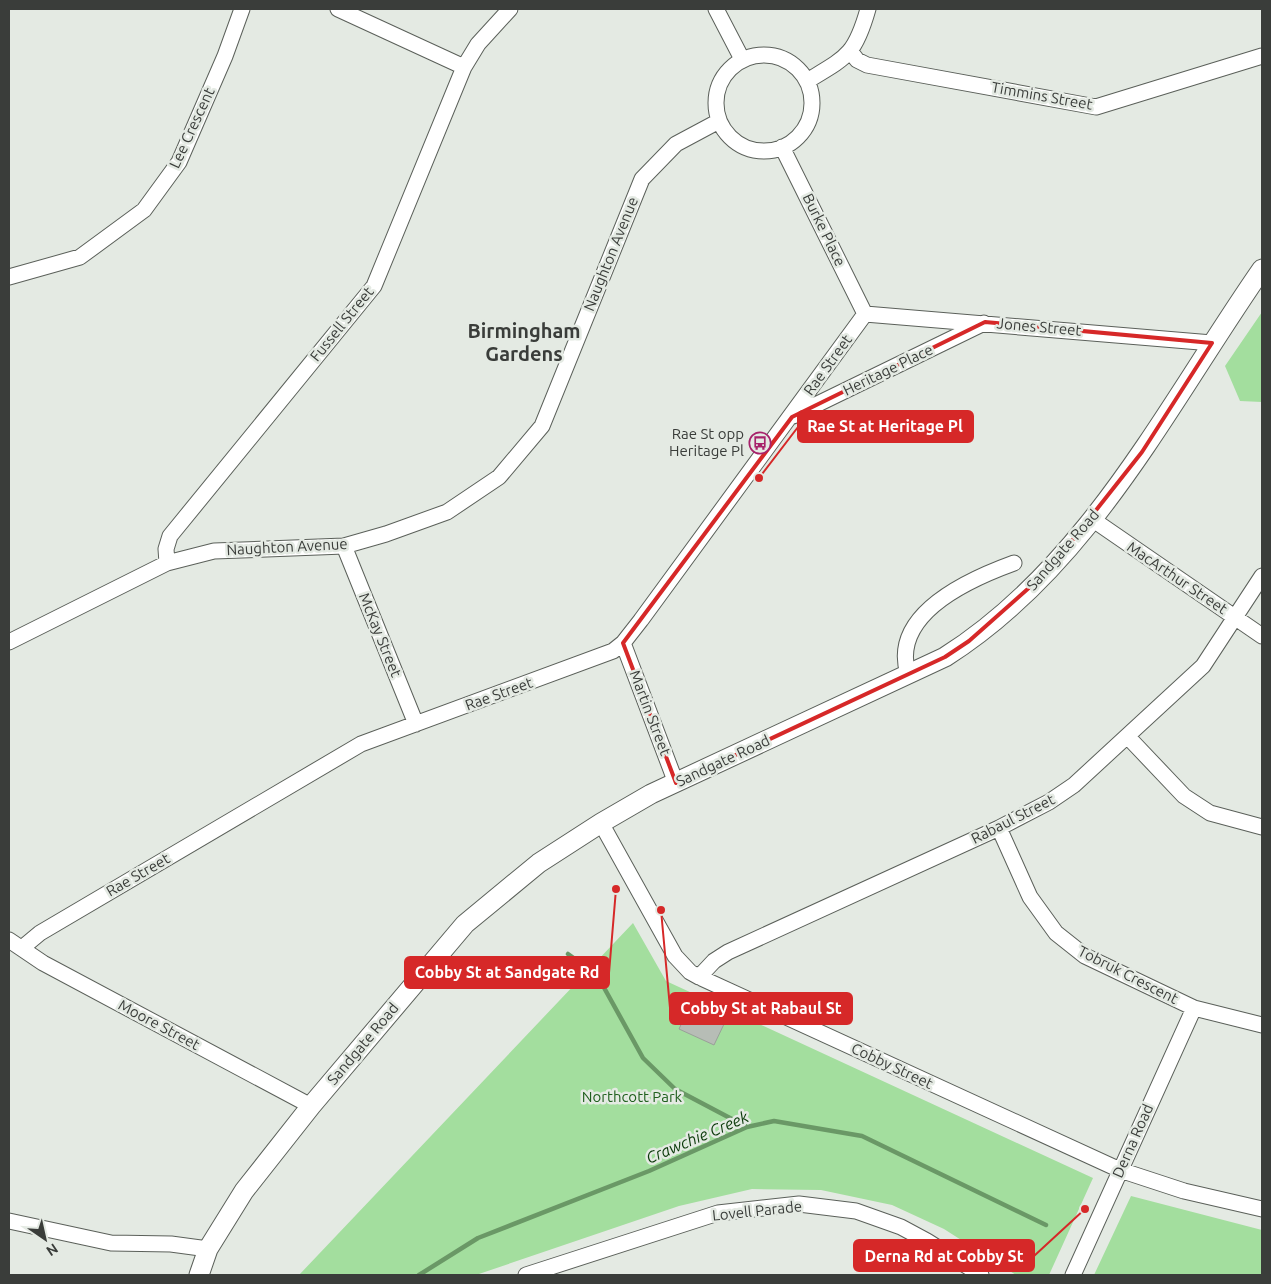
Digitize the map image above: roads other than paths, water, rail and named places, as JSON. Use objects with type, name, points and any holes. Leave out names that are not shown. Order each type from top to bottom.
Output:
[{"type":"main road","name":"Sandgate Road","points":[[199,1275],[208,1249],[244,1191],[311,1106],[465,924],[539,863],[600,823],[676,783],[945,657],[969,642],[1048,571],[1092,519],[1142,452],[1262,269]]},
{"type":"street","name":"Lee Crescent","points":[[9,277],[80,257],[144,210],[180,162],[225,56],[242,9]]},
{"type":"street","points":[[338,9],[464,67]]},
{"type":"street","name":"Fussell Street","points":[[167,563],[166,549],[170,536],[374,286],[464,67],[478,44],[510,9]]},
{"type":"street","points":[[716,9],[742,60]]},
{"type":"street","points":[[807,81],[851,52],[862,32],[868,9]]},
{"type":"street","name":"Timmins Street","points":[[851,52],[857,60],[867,65],[1096,107],[1262,56]]},
{"type":"street","points":[[757,55],[772,55],[786,60],[798,68],[807,81],[812,95],[812,110],[807,124],[798,136],[782,147],[771,151],[755,150],[740,145],[727,135],[718,121],[715,107],[719,86],[730,68],[742,60],[757,55]]},
{"type":"street","name":"Naughton Avenue","points":[[9,642],[167,563],[214,551],[344,546],[386,534],[447,512],[499,477],[542,426],[642,179],[676,144],[718,121]]},
{"type":"street","name":"Burke Place","points":[[782,147],[865,314]]},
{"type":"street","name":"Jones Street","points":[[865,314],[985,322],[1212,343]]},
{"type":"street","name":"Rae Street","points":[[15,944],[40,933],[361,744],[601,657],[623,643],[792,417],[865,314]]},
{"type":"street","name":"Heritage Place","points":[[792,417],[985,322]]},
{"type":"street","name":"MacArthur Street","points":[[1092,519],[1262,636]]},
{"type":"street","name":"McKay Street","points":[[344,546],[416,724]]},
{"type":"street","points":[[908,674],[904,663],[906,648],[918,623],[931,608],[944,596],[967,582],[1014,563]]},
{"type":"street","name":"Rabaul Street","points":[[699,977],[714,961],[728,952],[999,828],[1049,802],[1074,785],[1204,666],[1262,576]]},
{"type":"street","name":"Martin Street","points":[[623,643],[676,783]]},
{"type":"street","points":[[1128,737],[1184,796],[1210,814],[1262,827]]},
{"type":"street","name":"Cobby Street","points":[[600,823],[675,956],[690,972],[1120,1170],[1184,1191],[1262,1209]]},
{"type":"street","name":"Tobruk Crescent","points":[[999,828],[1030,896],[1056,933],[1085,956],[1194,1008],[1262,1024]]},
{"type":"street","name":"Moore Street","points":[[15,944],[43,963],[311,1106]]},
{"type":"street","name":"Derna Road","points":[[1073,1275],[1194,1008]]},
{"type":"street","name":"Lovell Parade","points":[[526,1275],[718,1213],[799,1204],[856,1211],[901,1227],[928,1241],[981,1275]]},
{"type":"street","points":[[9,1221],[111,1243],[171,1244],[208,1249]]},
{"type":"waterway","points":[[568,954],[597,975],[643,1058],[675,1089],[747,1127]]},
{"type":"waterway","name":"Crawchie Creek","points":[[419,1275],[478,1238],[649,1171],[747,1127],[774,1121],[862,1136],[1046,1225]]},
{"type":"place","name":"Rae St opp Heritage Pl","points":[[760,443]]},
{"type":"place","name":"Rae St at Heritage Pl","points":[[759,478]]},
{"type":"place","name":"Cobby St at Sandgate Rd","points":[[616,889]]},
{"type":"place","name":"Cobby St at Rabaul St","points":[[661,910]]},
{"type":"place","name":"Derna Rd at Cobby St","points":[[1085,1209]]},
{"type":"district","name":"Birmingham Gardens","points":[[524,342]]},
{"type":"park label","name":"Northcott Park","points":[[632,1097]]}]
